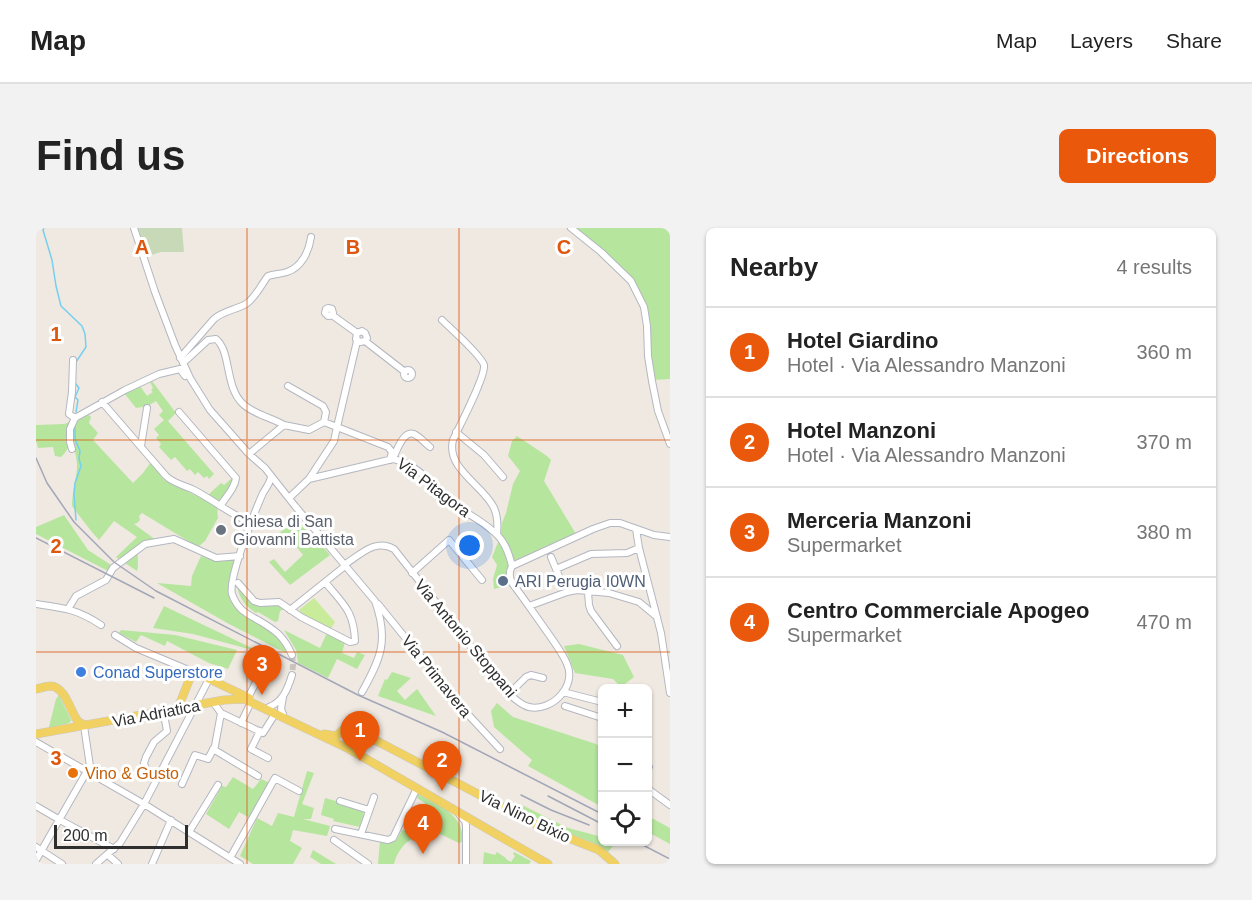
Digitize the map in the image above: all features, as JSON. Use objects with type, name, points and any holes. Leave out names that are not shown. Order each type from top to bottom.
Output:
[{"type":"main road","points":[[174,709],[180,703],[189,674],[199,674],[250,700],[337,738],[349,750]]},
{"type":"main road","name":"Via Adriatica","points":[[36,689],[50,686],[58,689],[72,714],[86,726]]},
{"type":"main road","points":[[224,700],[228,694],[226,687]]},
{"type":"main road","points":[[184,693],[188,703],[195,705]]},
{"type":"main road","name":"Via Adriatica","points":[[36,735],[224,700],[250,700]]},
{"type":"main road","points":[[276,712],[349,750],[548,864]]},
{"type":"main road","points":[[64,730],[73,723],[72,714]]},
{"type":"main road","name":"Via Nino Bixio","points":[[337,738],[345,728],[354,729],[541,827],[599,850],[615,864]]},
{"type":"main road","points":[[325,738],[337,738]]},
{"type":"street","name":"Via Primavera","points":[[134,228],[181,361],[210,410],[249,454],[265,468],[463,709],[500,749]]},
{"type":"street","points":[[571,228],[601,252],[631,281],[644,307],[651,381],[658,411],[670,444]]},
{"type":"street","points":[[181,361],[220,314],[248,302],[268,276],[287,272],[296,267],[305,258],[311,237]]},
{"type":"street","points":[[332,315],[357,333]]},
{"type":"street","points":[[442,320],[484,366],[482,377],[451,447],[462,470],[493,506],[497,517],[496,534]]},
{"type":"street","points":[[357,333],[362,331],[365,333],[365,340]]},
{"type":"street","points":[[289,498],[309,479],[334,441],[357,333]]},
{"type":"street","points":[[181,361],[208,340],[216,339],[222,344],[232,386],[243,403],[253,411],[284,425],[309,430],[324,422],[388,447],[392,452],[392,459],[309,479]]},
{"type":"street","points":[[357,341],[365,340]]},
{"type":"street","points":[[365,340],[405,372]]},
{"type":"street","points":[[74,360],[69,414],[75,418]]},
{"type":"street","points":[[72,449],[70,429],[75,418],[102,402],[159,374],[179,369],[188,381],[192,381]]},
{"type":"street","points":[[288,386],[323,406],[326,412],[324,422]]},
{"type":"street","points":[[102,402],[166,476],[251,524]]},
{"type":"street","points":[[141,446],[147,408]]},
{"type":"street","points":[[178,412],[236,478],[234,486],[220,506]]},
{"type":"street","points":[[249,454],[284,425]]},
{"type":"street","points":[[456,432],[484,455],[503,477]]},
{"type":"street","name":"Via Pitagora","points":[[430,447],[415,434],[407,434],[392,459],[404,461],[413,466],[457,506],[496,534],[507,550],[512,566]]},
{"type":"street","points":[[271,477],[240,556],[231,583],[232,594],[244,612],[282,636],[292,655]]},
{"type":"street","points":[[265,491],[269,487],[282,490]]},
{"type":"street","points":[[598,701],[563,692],[569,677],[568,664],[512,583],[509,572],[512,566],[610,523],[620,523],[670,537]]},
{"type":"street","points":[[636,528],[664,651],[670,693]]},
{"type":"street","points":[[68,609],[76,597],[106,580],[113,568],[145,544],[174,539],[216,558],[240,556]]},
{"type":"street","points":[[412,573],[449,540],[482,580]]},
{"type":"street","name":"Via Antonio Stoppani","points":[[290,610],[344,566],[373,546],[380,544],[387,546],[394,549],[509,694],[531,708],[554,702],[563,692]]},
{"type":"street","points":[[556,569],[591,554],[627,553],[639,548]]},
{"type":"street","points":[[627,553],[642,560]]},
{"type":"street","points":[[551,558],[561,581]]},
{"type":"street","points":[[238,583],[254,601],[279,602],[301,617],[350,642],[355,641],[353,620],[349,611],[325,582]]},
{"type":"street","points":[[528,606],[577,590],[609,593],[639,602],[653,602]]},
{"type":"street","points":[[588,592],[591,611],[617,646]]},
{"type":"street","points":[[362,692],[379,660],[382,648],[381,616],[375,601]]},
{"type":"street","points":[[639,602],[657,618]]},
{"type":"street","points":[[36,604],[68,609],[85,615],[101,625]]},
{"type":"street","points":[[115,635],[189,674]]},
{"type":"street","points":[[241,723],[257,680],[253,674]]},
{"type":"street","points":[[268,758],[251,749],[276,712],[281,711],[283,696],[292,675]]},
{"type":"street","points":[[509,694],[526,677],[531,675],[543,678]]},
{"type":"street","points":[[96,864],[122,840],[144,804],[209,679]]},
{"type":"street","points":[[276,712],[275,705],[283,696]]},
{"type":"street","points":[[213,702],[221,712],[261,732]]},
{"type":"street","points":[[566,706],[598,716]]},
{"type":"street","points":[[153,776],[146,770],[144,763],[154,742],[167,731],[165,720],[159,712]]},
{"type":"street","points":[[182,784],[195,755],[208,759],[213,749],[221,712]]},
{"type":"street","points":[[36,860],[39,849],[60,820],[88,771],[90,763],[86,726]]},
{"type":"street","points":[[50,732],[45,739],[46,744],[57,753]]},
{"type":"street","points":[[36,742],[171,820],[240,864]]},
{"type":"street","points":[[213,749],[258,776]]},
{"type":"street","points":[[230,858],[275,778],[299,791]]},
{"type":"street","points":[[189,832],[218,785]]},
{"type":"street","points":[[335,829],[388,840],[393,838],[417,788]]},
{"type":"street","points":[[652,792],[670,805]]},
{"type":"street","points":[[361,834],[374,797]]},
{"type":"street","points":[[340,801],[369,810]]},
{"type":"street","points":[[447,805],[465,821],[466,864]]},
{"type":"street","points":[[36,806],[114,849]]},
{"type":"street","points":[[152,864],[171,820]]},
{"type":"street","points":[[466,836],[471,829],[484,827]]},
{"type":"street","points":[[334,840],[368,864]]},
{"type":"street","points":[[39,849],[62,864]]},
{"type":"street","points":[[108,855],[118,864]]},
{"type":"green space","points":[[138,228],[182,228],[184,252],[161,252],[148,256]]},
{"type":"green space","points":[[569,228],[670,228],[670,379],[654,380],[647,326],[649,326],[647,305],[636,285]]},
{"type":"green space","points":[[152,381],[176,413],[168,421],[214,474],[209,479],[207,476],[204,478],[198,472],[195,475],[190,469],[187,471],[175,457],[171,460],[159,447],[161,444],[156,438],[159,435],[154,429],[164,420],[159,415],[163,411],[156,401],[148,406],[136,408],[124,393],[140,386],[147,396],[153,392],[150,382]]},
{"type":"green space","points":[[89,415],[91,417],[89,423],[98,433],[93,440],[133,483],[151,462],[164,480],[217,506],[218,518],[205,541],[198,547],[142,513],[139,516],[140,520],[134,524],[156,540],[138,547],[137,571],[116,557],[137,537],[114,521],[99,540],[72,506],[77,460],[72,431],[80,420]]},
{"type":"green space","points":[[70,422],[69,445],[61,457],[55,456],[53,447],[38,448],[36,425]]},
{"type":"green space","points":[[517,436],[551,460],[544,481],[576,534],[513,563],[508,567],[509,585],[494,589],[493,579],[497,565],[492,557],[501,535],[513,484],[520,471],[508,456],[512,441]]},
{"type":"green space","points":[[233,477],[234,483],[220,503],[207,496],[221,483],[224,485]]},
{"type":"green space","points":[[64,515],[88,550],[111,565],[108,571],[36,534],[36,527]]},
{"type":"green space","points":[[297,518],[330,555],[290,585],[269,562],[274,559],[285,572],[303,555],[288,536],[275,545],[271,540]]},
{"type":"green space","points":[[201,556],[216,561],[232,559],[234,563],[229,583],[232,600],[274,633],[286,648],[286,653],[157,583],[191,586],[192,576]]},
{"type":"green space","points":[[237,585],[252,602],[277,604],[286,608],[280,611],[278,621],[275,622],[249,608],[241,598]]},
{"type":"green space","points":[[314,598],[335,622],[330,630],[299,610]]},
{"type":"green space","points":[[164,606],[260,652],[193,634],[153,628]]},
{"type":"green space","points":[[121,630],[175,635],[237,650],[228,669],[209,663],[167,641],[165,646],[141,635],[136,642],[119,633]]},
{"type":"green space","points":[[284,630],[320,648],[327,633],[345,642],[342,653],[354,658],[357,652],[365,655],[357,669],[337,659],[328,678],[298,663],[296,650]]},
{"type":"green space","points":[[579,644],[623,655],[634,677],[625,684],[618,684],[613,679],[575,673],[564,646]]},
{"type":"green space","points":[[392,672],[411,678],[397,691],[405,700],[417,689],[436,716],[378,696],[385,679],[387,680]]},
{"type":"green space","points":[[59,695],[71,720],[73,719],[69,723],[51,728],[49,727]]},
{"type":"green space","points":[[497,703],[513,717],[598,746],[598,805],[528,766],[532,760],[494,727],[491,711]]},
{"type":"green space","points":[[307,771],[314,773],[302,804],[314,808],[311,819],[303,819],[330,826],[327,836],[293,830],[290,841],[302,848],[293,864],[253,864],[240,856],[257,818],[272,826],[278,813],[294,817]]},
{"type":"green space","points":[[233,777],[253,789],[261,779],[270,783],[250,818],[239,812],[229,829],[206,814],[222,786],[226,787]]},
{"type":"green space","points":[[418,794],[442,807],[455,818],[460,825],[462,842],[459,843],[438,833],[414,836],[401,849],[394,864],[378,864],[380,841],[396,841],[402,830],[411,832],[425,803],[417,798]]},
{"type":"green space","points":[[325,798],[365,809],[360,827],[333,821],[334,819],[321,815]]},
{"type":"green space","points":[[518,803],[568,828],[598,836],[598,846],[613,846],[608,852],[591,842],[556,829],[517,807]]},
{"type":"green space","points":[[652,818],[670,828],[670,844],[652,834]]},
{"type":"green space","points":[[313,850],[336,864],[321,864],[310,857]]},
{"type":"green space","points":[[484,852],[495,855],[497,852],[511,862],[515,856],[514,852],[531,861],[529,864],[483,864]]},
{"type":"waterway","points":[[44,228],[61,306],[82,326],[85,334],[86,347],[76,362]]},
{"type":"waterway","points":[[76,384],[79,388],[75,397],[78,400],[76,412]]},
{"type":"waterway","points":[[75,423],[75,439],[80,451],[81,466],[75,483],[76,520]]},
{"type":"tunnel","points":[[292,655],[292,675]]},
{"type":"railway","points":[[36,458],[47,483],[74,522],[114,562],[156,591],[358,695],[442,732],[598,812]]},
{"type":"railway","points":[[36,538],[154,598]]},
{"type":"railway","points":[[521,795],[589,825]]},
{"type":"railway","points":[[548,796],[598,822]]},
{"type":"railway","points":[[645,846],[670,859]]},
{"type":"place","name":"Chiesa di San Giovanni Battista","points":[[221,530]]},
{"type":"place","name":"ARI Perugia I0WN","points":[[503,581]]},
{"type":"place","name":"Conad Superstore","points":[[81,672]]},
{"type":"place","name":"Merceria Manzoni","points":[[262,695]]},
{"type":"place","name":"Hotel Giardino","points":[[360,761]]},
{"type":"place","name":"Vino & Gusto","points":[[73,773]]},
{"type":"place","name":"Hotel Manzoni","points":[[442,791]]},
{"type":"place","name":"Centro Commerciale Apogeo","points":[[423,854]]}]
